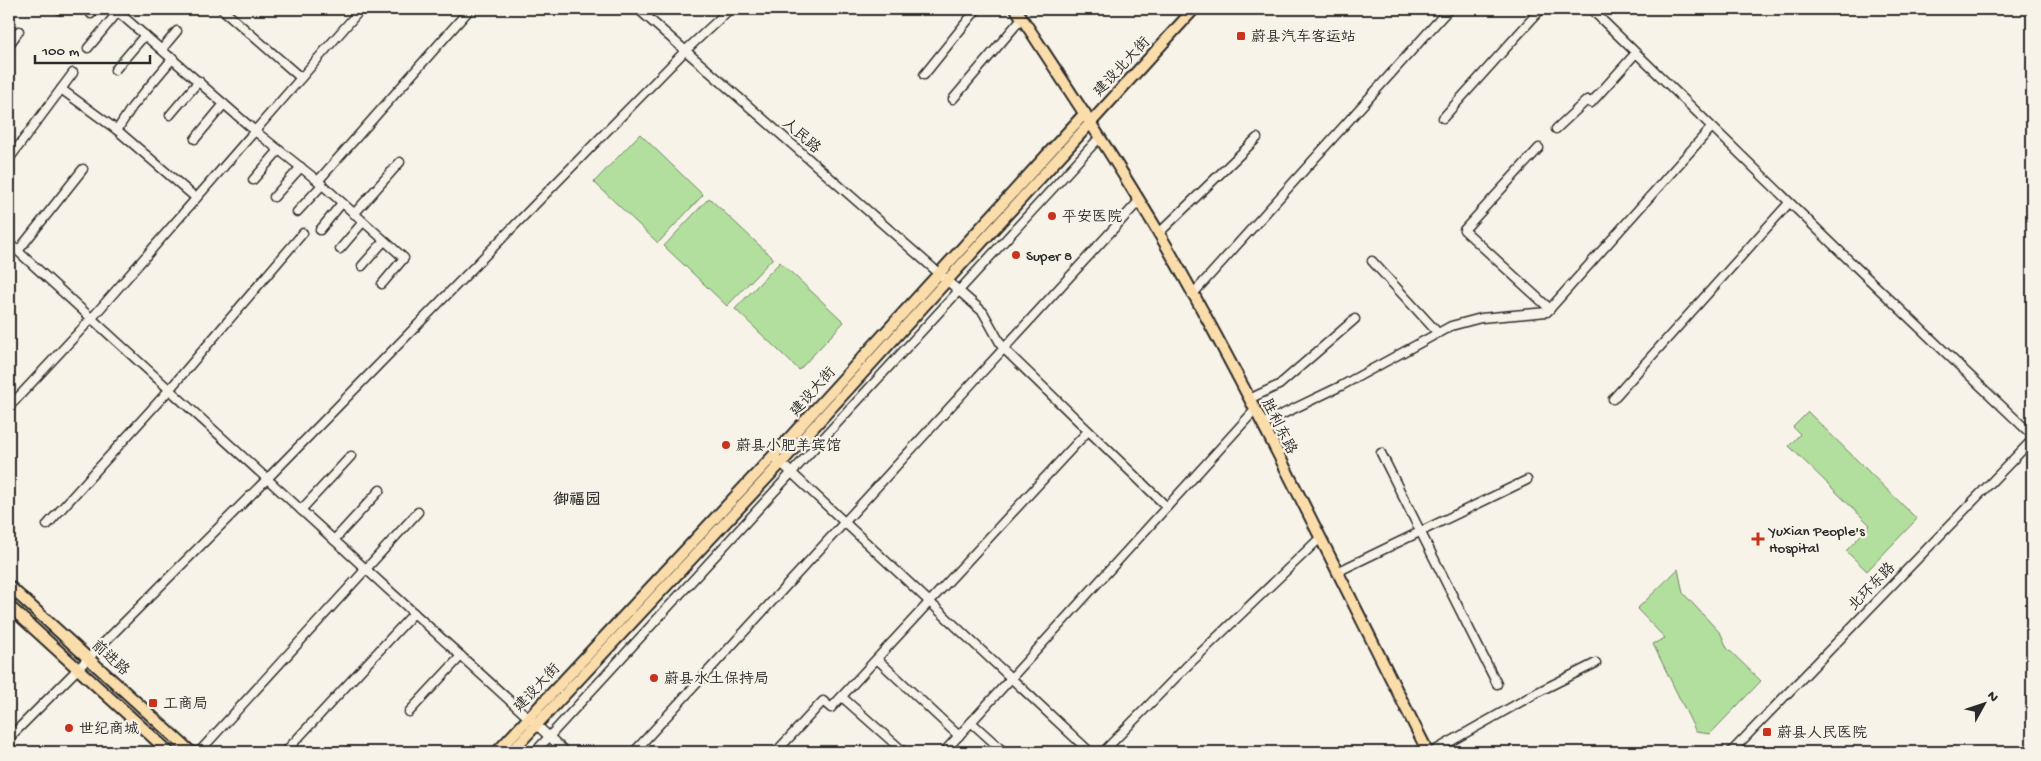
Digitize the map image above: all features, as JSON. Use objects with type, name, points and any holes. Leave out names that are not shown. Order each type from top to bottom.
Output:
[{"type":"main road","name":"胜利东路","points":[[1016,9],[1100,138],[1158,234],[1250,399],[1428,752]]},
{"type":"main road","name":"建设北大街","points":[[1087,118],[1194,9]]},
{"type":"main road","name":"建设大街","points":[[777,459],[940,273],[1087,118]]},
{"type":"main road","name":"建设大街","points":[[496,752],[532,721],[777,459],[948,281],[1087,118]]},
{"type":"main road","name":"前进路","points":[[9,586],[191,752]]},
{"type":"main road","name":"前进路","points":[[9,606],[169,752]]},
{"type":"main road","name":"建设大街","points":[[511,752],[532,721]]},
{"type":"street","points":[[222,9],[301,78]]},
{"type":"street","points":[[9,407],[92,318],[361,9]]},
{"type":"street","points":[[297,212],[470,9]]},
{"type":"street","name":"人民路","points":[[638,9],[983,312],[1003,348],[1167,507]]},
{"type":"street","points":[[9,738],[268,479],[685,51],[730,9]]},
{"type":"street","points":[[924,75],[977,9]]},
{"type":"street","points":[[1192,295],[1449,9]]},
{"type":"street","points":[[1443,118],[1541,9]]},
{"type":"street","points":[[1590,9],[1711,128],[2032,434]]},
{"type":"street","points":[[88,48],[118,12],[173,58],[254,131],[320,183],[404,258],[382,284]]},
{"type":"street","points":[[953,100],[1022,18]]},
{"type":"street","points":[[9,45],[19,31]]},
{"type":"street","points":[[162,49],[177,31]]},
{"type":"street","points":[[115,70],[145,35]]},
{"type":"street","points":[[1556,129],[1587,100],[1590,103],[1635,54]]},
{"type":"street","points":[[117,130],[132,107],[173,58]]},
{"type":"street","points":[[9,159],[73,73]]},
{"type":"street","points":[[170,115],[199,81]]},
{"type":"street","points":[[61,89],[117,130],[196,198]]},
{"type":"street","points":[[195,139],[224,104]]},
{"type":"street","points":[[1262,424],[1341,386],[1451,326],[1482,318],[1546,312],[1711,128]]},
{"type":"street","points":[[535,752],[958,290],[1100,138]]},
{"type":"street","points":[[1158,234],[1257,138]]},
{"type":"street","points":[[1539,148],[1464,230],[1550,309]]},
{"type":"street","points":[[253,180],[279,150]]},
{"type":"street","points":[[354,214],[400,162]]},
{"type":"street","points":[[274,197],[301,168]]},
{"type":"street","points":[[18,251],[83,169]]},
{"type":"street","points":[[634,752],[1138,201]]},
{"type":"street","points":[[1613,399],[1789,203]]},
{"type":"street","points":[[320,230],[342,204]]},
{"type":"street","points":[[340,249],[363,222]]},
{"type":"street","points":[[47,525],[169,390],[303,234]]},
{"type":"street","points":[[362,266],[384,241]]},
{"type":"street","points":[[9,242],[566,752]]},
{"type":"street","points":[[1372,261],[1438,333]]},
{"type":"street","points":[[1250,399],[1280,385],[1355,318]]},
{"type":"street","points":[[944,752],[1255,410]]},
{"type":"street","points":[[776,752],[823,701],[831,708],[842,697],[1088,431]]},
{"type":"street","name":"北环东路","points":[[1731,752],[2032,440]]},
{"type":"street","points":[[1381,453],[1497,684]]},
{"type":"street","points":[[301,510],[351,456]]},
{"type":"street","points":[[777,459],[1090,752]]},
{"type":"street","points":[[1337,572],[1527,480]]},
{"type":"street","points":[[334,540],[380,490]]},
{"type":"street","points":[[199,752],[418,512]]},
{"type":"street","points":[[1103,752],[1186,667],[1320,538]]},
{"type":"street","points":[[285,752],[414,613]]},
{"type":"street","points":[[409,712],[462,656]]},
{"type":"street","points":[[877,659],[959,736]]},
{"type":"street","points":[[1432,752],[1540,691],[1596,663]]},
{"type":"street","points":[[842,697],[904,752]]},
{"type":"street","points":[[971,722],[1004,752]]},
{"type":"green space","points":[[640,134],[703,195],[658,243],[594,182]]},
{"type":"green space","points":[[709,198],[773,258],[727,306],[664,246]]},
{"type":"green space","points":[[780,262],[844,322],[799,370],[735,309]]},
{"type":"green space","points":[[1808,412],[1917,519],[1867,571],[1846,551],[1870,525],[1789,446],[1800,434],[1793,427]]},
{"type":"green space","points":[[1678,569],[1683,593],[1721,634],[1727,648],[1761,681],[1710,734],[1696,732],[1653,644],[1665,638],[1637,609]]},
{"type":"place","name":"蔚县汽车客运站","points":[[1241,36]]},
{"type":"place","name":"平安医院","points":[[1052,216]]},
{"type":"place","name":"Super 8","points":[[1016,255]]},
{"type":"place","name":"蔚县小肥羊宾馆","points":[[726,445]]},
{"type":"place","name":"Yuxian People's Hospital","points":[[1758,539]]},
{"type":"place","name":"蔚县水土保持局","points":[[654,678]]},
{"type":"place","name":"工商局","points":[[153,703]]},
{"type":"place","name":"世纪商城","points":[[69,728]]},
{"type":"place","name":"蔚县人民医院","points":[[1767,732]]},
{"type":"district","name":"御福园","points":[[577,498]]}]
